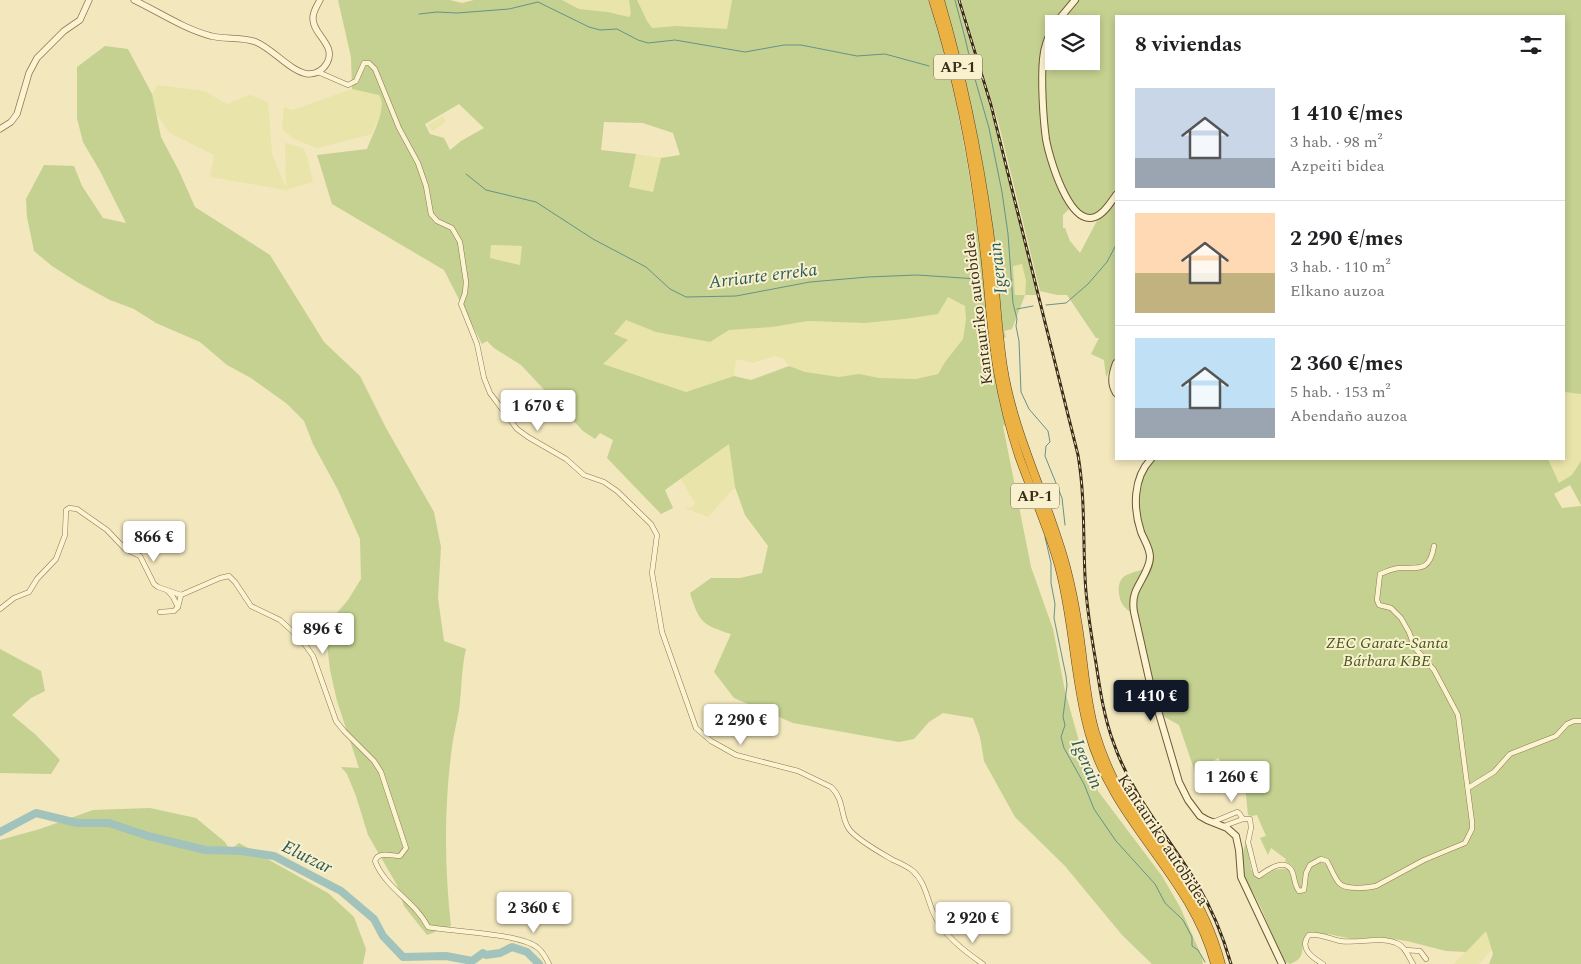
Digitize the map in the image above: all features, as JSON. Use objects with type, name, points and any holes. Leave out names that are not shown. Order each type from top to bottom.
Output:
[{"type":"highway","name":"Kantauriko autobidea","points":[[933,0],[955,80],[972,162],[983,236],[994,344],[1001,389],[1018,454],[1052,542],[1065,590],[1081,697],[1090,734],[1102,769],[1119,802],[1191,905],[1205,934],[1215,964]]},
{"type":"highway","name":"Kantauriko autobidea","points":[[940,0],[966,101],[981,178],[990,239],[1001,350],[1008,390],[1025,453],[1055,533],[1069,580],[1078,627],[1087,697],[1095,731],[1107,765],[1124,799],[1197,902],[1213,938],[1221,964]]},
{"type":"main road","points":[[1062,15],[1075,0]]},
{"type":"main road","points":[[1045,47],[1043,57],[1044,112],[1047,143],[1062,189],[1074,210],[1081,216],[1089,218],[1099,215],[1115,196]]},
{"type":"main road","points":[[1115,366],[1112,377],[1115,390]]},
{"type":"main road","points":[[1150,460],[1141,474],[1136,509],[1141,532],[1150,552],[1150,560],[1135,594],[1134,612],[1150,683],[1179,782],[1200,816],[1224,826],[1234,834],[1238,842],[1241,877],[1282,963]]},
{"type":"street","points":[[0,129],[12,122],[17,114],[33,64],[52,42],[80,20],[89,0]]},
{"type":"street","points":[[134,0],[204,34],[221,38],[255,41],[302,72],[311,74],[318,72],[326,65],[330,55],[328,47],[313,22],[314,13],[320,0]]},
{"type":"street","points":[[318,72],[348,86],[356,81],[364,63],[369,63],[374,67],[399,128],[418,162],[426,184],[431,214],[437,221],[451,227],[460,242],[466,282],[461,304],[477,344],[484,378],[490,393],[510,421],[524,435],[566,459],[584,474],[604,482],[618,491],[651,524],[657,535],[652,573],[662,632],[696,728],[715,744],[736,755],[798,771],[836,791],[847,827],[852,834],[911,869],[918,876],[940,926],[951,938],[983,964]]},
{"type":"street","points":[[0,608],[14,598],[29,592],[37,579],[56,559],[65,535],[65,515],[66,510],[69,508],[77,509],[107,530],[125,549],[140,556],[154,584],[158,587],[181,595],[220,578],[228,576],[233,579],[252,606],[276,617],[301,639],[315,661],[336,722],[379,768],[406,848],[400,856],[380,854],[375,858],[376,865],[393,887],[421,916],[428,927],[487,934],[526,942],[538,948],[544,954],[549,964]]},
{"type":"street","points":[[1224,826],[1243,819],[1250,819],[1251,828],[1248,842],[1256,874],[1258,875],[1276,866],[1288,867],[1299,891],[1304,890],[1310,865],[1314,861],[1325,859],[1340,884],[1344,886],[1368,888],[1376,886],[1424,860],[1465,843],[1472,829],[1460,720],[1434,670],[1415,648],[1401,618],[1391,608],[1379,605],[1377,600],[1380,574],[1398,568],[1423,567],[1430,560],[1434,546]]},
{"type":"street","points":[[165,589],[178,606]]},
{"type":"street","points":[[160,612],[174,611],[178,606],[181,595]]},
{"type":"street","points":[[1468,788],[1494,772],[1510,754],[1556,736],[1567,724],[1581,721]]},
{"type":"street","points":[[1213,822],[1237,812],[1243,819]]},
{"type":"street","points":[[1234,834],[1236,822]]},
{"type":"street","points":[[1323,964],[1306,950],[1305,942],[1309,935],[1317,935],[1345,942],[1378,940],[1393,942],[1405,950],[1413,964]]},
{"type":"street","points":[[1405,950],[1420,951],[1426,959]]},
{"type":"shaded area","points":[[562,0],[629,0],[631,15],[629,17],[608,12],[579,9]]},
{"type":"shaded area","points":[[637,0],[732,0],[727,30],[676,26],[652,28]]},
{"type":"shaded area","points":[[157,85],[204,91],[227,104],[250,95],[268,102],[272,154],[286,188],[285,143],[303,148],[307,156],[313,182],[286,190],[210,177],[214,155],[170,133],[148,103]]},
{"type":"shaded area","points":[[352,89],[377,94],[381,97],[382,109],[372,134],[317,148],[294,139],[282,129],[284,107],[293,110]]},
{"type":"shaded area","points":[[443,116],[446,122],[432,131],[428,125]]},
{"type":"shaded area","points":[[636,154],[661,158],[653,192],[629,187]]},
{"type":"shaded area","points":[[491,245],[523,246],[520,265],[490,258]]},
{"type":"shaded area","points":[[1022,263],[1026,281],[1025,295],[1015,295],[1013,265]]},
{"type":"shaded area","points":[[948,296],[965,306],[966,319],[963,339],[938,374],[920,379],[839,377],[807,373],[791,368],[783,358],[774,356],[753,363],[736,359],[734,376],[686,392],[603,364],[628,341],[614,334],[626,320],[656,332],[710,342],[729,330],[772,327],[808,321],[865,323],[938,314]]},
{"type":"shaded area","points":[[1565,392],[1581,394],[1581,461],[1573,475],[1558,484],[1548,460],[1565,460]]},
{"type":"shaded area","points":[[729,444],[735,487],[708,517],[685,508],[692,507],[695,503],[681,479]]},
{"type":"shaded area","points":[[1486,929],[1491,950],[1479,964],[1454,964]]},
{"type":"green space","points":[[338,0],[450,0],[462,3],[474,0],[562,0],[579,9],[608,12],[629,17],[631,14],[629,0],[637,0],[652,28],[676,26],[727,29],[732,0],[928,0],[947,65],[962,132],[978,233],[992,363],[1006,425],[1003,426],[1031,567],[1053,629],[1065,691],[1080,745],[1098,791],[1162,876],[1180,907],[1202,957],[1203,964],[1152,964],[1122,935],[1065,866],[1015,817],[984,761],[980,737],[973,718],[943,713],[929,722],[914,739],[899,742],[793,723],[734,698],[714,672],[731,634],[714,628],[703,621],[696,610],[690,593],[711,578],[740,578],[762,573],[768,546],[745,515],[735,487],[729,444],[665,490],[673,508],[661,514],[607,458],[613,440],[600,433],[595,439],[583,431],[521,365],[494,348],[487,341],[482,344],[444,270],[332,204],[317,155],[367,149],[382,106],[379,95],[352,89],[351,57]],"holes":[[[459,104],[484,128],[461,141],[450,150],[444,138],[430,134],[425,124]],[[604,122],[643,123],[673,133],[680,155],[661,158],[653,192],[629,187],[636,154],[601,150]],[[491,245],[522,246],[520,265],[490,258]],[[948,297],[965,306],[966,319],[963,339],[938,374],[916,379],[879,378],[859,374],[839,377],[805,372],[789,366],[751,380],[734,376],[686,392],[603,364],[628,340],[614,334],[626,320],[656,332],[710,342],[729,330],[772,327],[808,321],[865,323],[938,314]]]},
{"type":"green space","points":[[944,0],[957,0],[992,115],[1038,295],[1025,295],[1012,329],[1004,331],[1006,337],[1003,339],[993,234],[984,172],[961,64]],"holes":[[[1022,264],[1026,281],[1025,295],[1015,295],[1013,266]]]},
{"type":"green space","points":[[961,0],[1581,0],[1581,394],[1565,392],[1565,15],[1115,15],[1115,385],[1112,366],[1106,377],[1104,360],[1091,354],[1099,338],[1096,338],[1067,295],[1040,291],[999,125]],"holes":[[[1071,207],[1093,218],[1100,215],[1080,253],[1070,241],[1065,228],[1063,228],[1063,215]]]},
{"type":"green space","points":[[105,46],[128,49],[152,94],[161,137],[195,207],[270,255],[324,342],[360,376],[386,428],[434,512],[441,547],[438,598],[444,641],[466,649],[448,786],[446,856],[451,926],[427,935],[404,906],[397,885],[368,835],[356,796],[347,774],[341,767],[359,768],[337,701],[330,670],[325,627],[348,600],[361,579],[360,539],[338,490],[313,444],[304,421],[286,403],[251,378],[227,365],[200,342],[156,323],[134,309],[110,300],[77,282],[52,266],[34,251],[27,217],[26,199],[44,165],[74,166],[82,186],[103,218],[126,223],[83,142],[77,118],[77,67]]},
{"type":"green space","name":"ZEC Garate-Santa Bárbara KBE","points":[[1155,460],[1548,460],[1559,483],[1572,475],[1581,461],[1581,505],[1570,485],[1554,494],[1562,508],[1581,506],[1581,964],[1489,964],[1493,954],[1486,931],[1466,952],[1446,951],[1407,941],[1380,937],[1352,939],[1328,934],[1326,937],[1308,934],[1303,942],[1300,958],[1290,964],[1283,961],[1262,910],[1245,878],[1242,863],[1246,841],[1251,869],[1256,877],[1262,877],[1271,870],[1291,868],[1292,865],[1271,848],[1268,855],[1260,838],[1266,836],[1257,815],[1248,815],[1245,785],[1241,786],[1218,758],[1195,772],[1179,725],[1161,715],[1138,617],[1126,609],[1120,598],[1119,586],[1122,578],[1145,568],[1152,561],[1144,535],[1139,508],[1139,495],[1147,471]]},
{"type":"green space","points":[[0,649],[41,671],[45,691],[31,698],[12,715],[36,735],[60,760],[51,774],[0,773]]},
{"type":"green space","points":[[150,808],[196,818],[225,842],[230,850],[239,843],[328,893],[354,917],[366,949],[363,964],[0,964],[0,840],[40,829],[93,810]]},
{"type":"waterway","name":"Igerain","points":[[955,0],[989,128],[1002,192],[1008,234],[1013,303],[1017,319],[1021,392],[1029,409],[1048,431],[1050,442],[1046,446],[1045,456],[1062,498],[1065,525]]},
{"type":"waterway","points":[[419,14],[509,9],[538,2],[589,27],[600,30],[617,29],[648,43],[675,40],[745,52],[784,45],[801,45],[857,56],[885,54],[929,66]]},
{"type":"waterway","name":"Igerain","points":[[963,58],[970,63]]},
{"type":"waterway","name":"Arriarte erreka","points":[[466,174],[486,190],[536,202],[593,239],[646,267],[670,289],[686,297],[736,296],[810,282],[868,277],[917,275],[978,279]]},
{"type":"waterway","points":[[1046,305],[1066,303],[1088,284],[1107,262],[1115,247]]},
{"type":"waterway","name":"Igerain","points":[[1005,280],[1012,280]]},
{"type":"waterway","points":[[1017,309],[1033,306]]},
{"type":"waterway","name":"Igerain","points":[[1045,537],[1051,563],[1051,583],[1055,604],[1054,618],[1067,685],[1063,717],[1065,725],[1061,737],[1064,748],[1084,784],[1094,809],[1116,841],[1155,884],[1165,903],[1183,920],[1192,937],[1192,946],[1198,950],[1205,962]]},
{"type":"waterway","name":"Elutzar","points":[[0,832],[36,813],[77,823],[109,823],[148,836],[205,850],[241,851],[274,856],[341,891],[374,919],[383,936],[403,957],[446,956],[472,961],[483,953],[486,955],[500,953],[512,947],[527,952],[539,964]]},
{"type":"railway","points":[[959,0],[991,105],[1078,455],[1083,500],[1088,609],[1101,694],[1108,724],[1122,763],[1141,799],[1208,903],[1221,933],[1231,964]]}]
